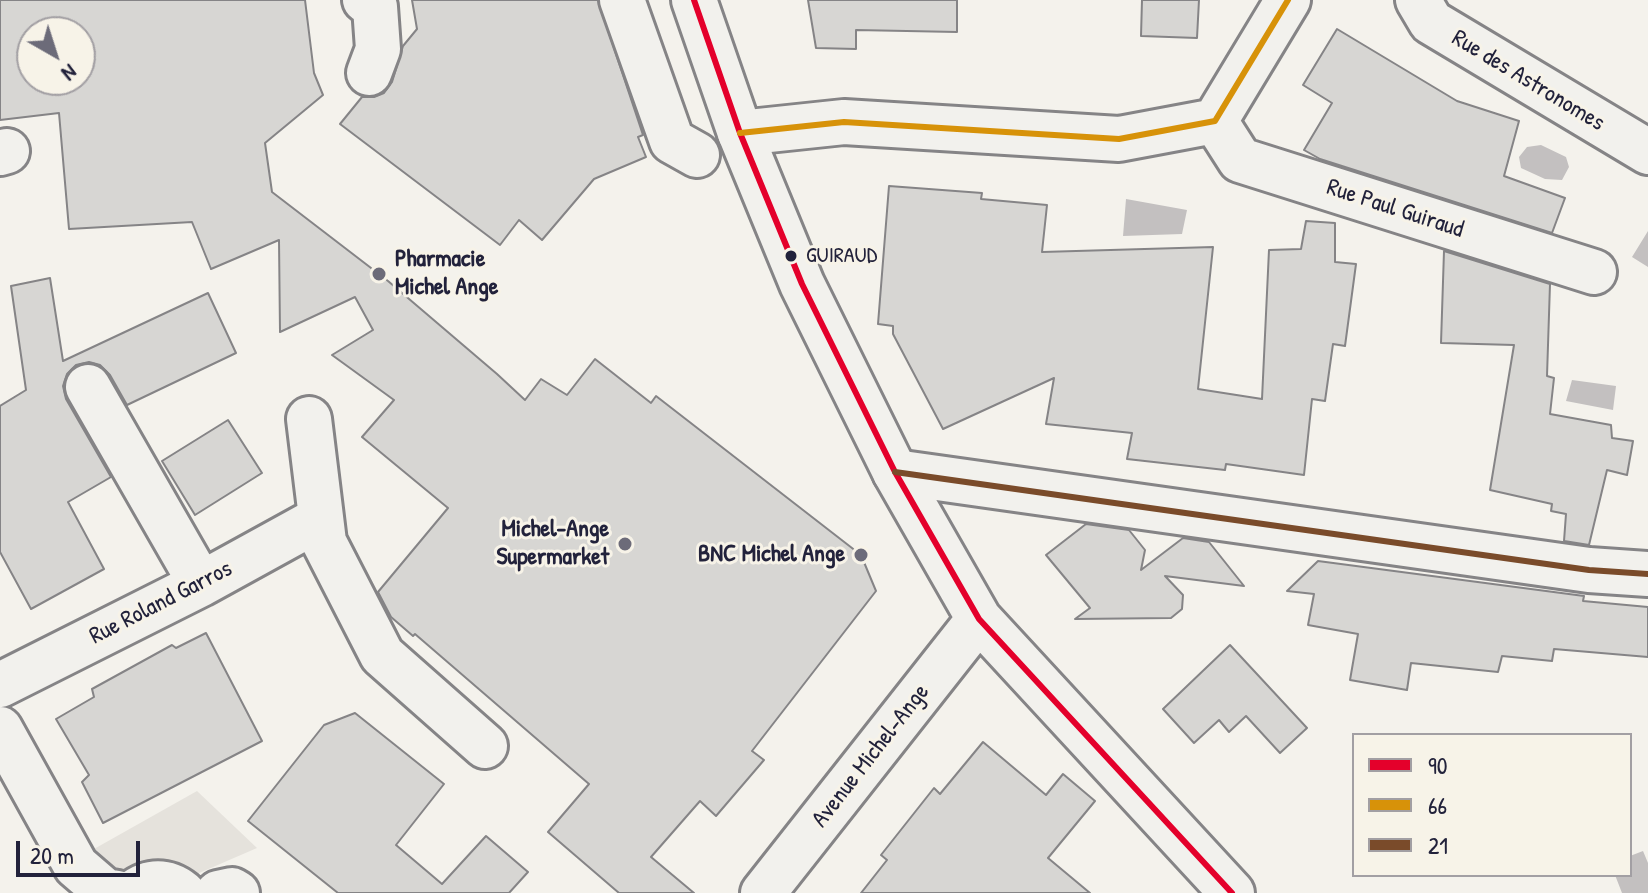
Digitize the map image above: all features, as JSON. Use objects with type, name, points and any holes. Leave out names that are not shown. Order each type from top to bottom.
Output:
[{"type":"street","points":[[365,0],[375,7],[378,49],[369,73]]},
{"type":"street","points":[[694,0],[740,133],[802,284],[895,472],[979,619],[1220,888]]},
{"type":"street","points":[[740,133],[844,122],[1119,139],[1215,121],[1288,0]]},
{"type":"street","name":"Rue des Astronomes","points":[[1418,0],[1431,22],[1648,152]]},
{"type":"street","points":[[616,7],[670,136]]},
{"type":"street","name":"Rue Paul Guiraud","points":[[1215,121],[1240,160],[1594,272]]},
{"type":"street","points":[[88,387],[201,584]]},
{"type":"street","points":[[309,419],[324,542],[382,655],[485,746]]},
{"type":"street","points":[[895,472],[1589,570],[1648,574]]},
{"type":"street","name":"Rue Roland Garros","points":[[0,685],[201,584],[321,518]]},
{"type":"street","name":"Avenue Michel-Ange","points":[[763,893],[979,619]]},
{"type":"street","points":[[0,729],[76,866],[105,891],[117,893]]},
{"type":"street","points":[[133,893],[155,883],[174,886],[183,893]]},
{"type":"street","points":[[218,893],[232,890],[237,893]]},
{"type":"shaded area","points":[[1541,145],[1566,157],[1569,167],[1562,180],[1545,179],[1521,168],[1519,157],[1527,147]]},
{"type":"shaded area","points":[[1126,199],[1187,210],[1182,234],[1123,236]]},
{"type":"shaded area","points":[[1648,231],[1648,267],[1632,257]]},
{"type":"shaded area","points":[[1572,380],[1616,386],[1613,410],[1566,401]]},
{"type":"shaded area","points":[[197,791],[257,848],[190,877],[117,869],[94,849]]},
{"type":"shaded area","points":[[1643,851],[1648,863],[1648,893],[1622,893],[1616,877],[1632,877],[1632,855]]},
{"type":"building","points":[[0,0],[305,0],[314,73],[323,95],[265,143],[272,192],[388,281],[525,400],[541,379],[567,395],[595,359],[651,403],[656,396],[861,555],[876,591],[752,751],[764,760],[716,816],[700,801],[651,857],[694,893],[619,893],[548,832],[589,784],[415,634],[413,636],[391,617],[378,592],[448,508],[362,437],[394,400],[332,355],[373,330],[355,297],[280,332],[279,240],[211,269],[192,222],[69,229],[59,113],[0,120]]},
{"type":"building","points":[[412,0],[598,0],[643,135],[638,137],[646,157],[594,179],[542,240],[519,220],[500,245],[340,124],[362,97],[384,93],[392,82],[403,46],[417,29]]},
{"type":"building","points":[[808,0],[957,0],[957,32],[856,30],[856,49],[816,48]]},
{"type":"building","points":[[1142,0],[1199,0],[1197,38],[1141,36]]},
{"type":"building","points":[[1337,29],[1457,101],[1519,121],[1504,176],[1565,198],[1552,233],[1320,159],[1304,150],[1332,103],[1303,85]]},
{"type":"building","points":[[889,186],[982,193],[981,199],[1047,205],[1042,252],[1213,247],[1198,389],[1262,399],[1269,250],[1301,249],[1306,221],[1335,223],[1335,262],[1356,264],[1345,346],[1333,344],[1325,401],[1312,399],[1304,475],[1226,464],[1225,470],[1127,459],[1132,433],[1046,424],[1054,378],[943,429],[893,334],[893,326],[878,324]]},
{"type":"building","points":[[1444,251],[1550,284],[1547,376],[1554,378],[1550,414],[1611,425],[1612,438],[1633,441],[1627,475],[1607,470],[1589,545],[1564,541],[1566,514],[1551,511],[1552,504],[1490,490],[1514,345],[1441,343]]},
{"type":"building","points":[[50,278],[63,361],[208,293],[236,353],[127,405],[110,375],[100,365],[89,362],[76,365],[67,374],[63,386],[66,399],[111,477],[68,502],[104,569],[31,609],[0,552],[0,406],[26,390],[11,286]]},
{"type":"building","points":[[228,420],[262,473],[195,515],[162,461]]},
{"type":"building","points":[[1086,524],[1129,530],[1145,550],[1141,570],[1183,538],[1209,542],[1244,586],[1165,576],[1183,595],[1182,609],[1171,618],[1075,619],[1090,608],[1046,555]]},
{"type":"building","points":[[1318,561],[1584,596],[1583,601],[1648,607],[1648,657],[1554,649],[1552,661],[1502,656],[1498,672],[1411,663],[1407,690],[1350,680],[1358,634],[1308,625],[1314,594],[1287,591]]},
{"type":"building","points":[[206,633],[262,741],[103,823],[82,782],[89,775],[56,719],[94,697],[92,689],[172,645],[176,648]]},
{"type":"building","points":[[1230,645],[1307,728],[1280,753],[1246,716],[1229,732],[1219,720],[1194,743],[1163,709]]},
{"type":"building","points":[[355,713],[444,784],[396,845],[442,884],[486,836],[528,872],[509,893],[338,893],[248,821],[324,725]]},
{"type":"building","points":[[983,742],[1046,795],[1063,774],[1095,801],[1048,858],[1090,893],[861,893],[887,860],[881,855],[934,788],[940,794]]},
{"type":"transit line","name":"90","points":[[694,0],[740,133],[802,284],[895,472],[979,619],[1232,893]]},
{"type":"transit line","name":"66","points":[[740,133],[844,122],[1119,139],[1215,121],[1288,0]]},
{"type":"transit line","name":"21","points":[[895,472],[1589,570],[1648,574]]},
{"type":"place","name":"GUIRAUD","points":[[791,256]]},
{"type":"place","name":"Pharmacie Michel Ange","points":[[379,274]]},
{"type":"place","name":"Michel-Ange Supermarket","points":[[625,544]]},
{"type":"place","name":"BNC Michel Ange","points":[[861,555]]}]
